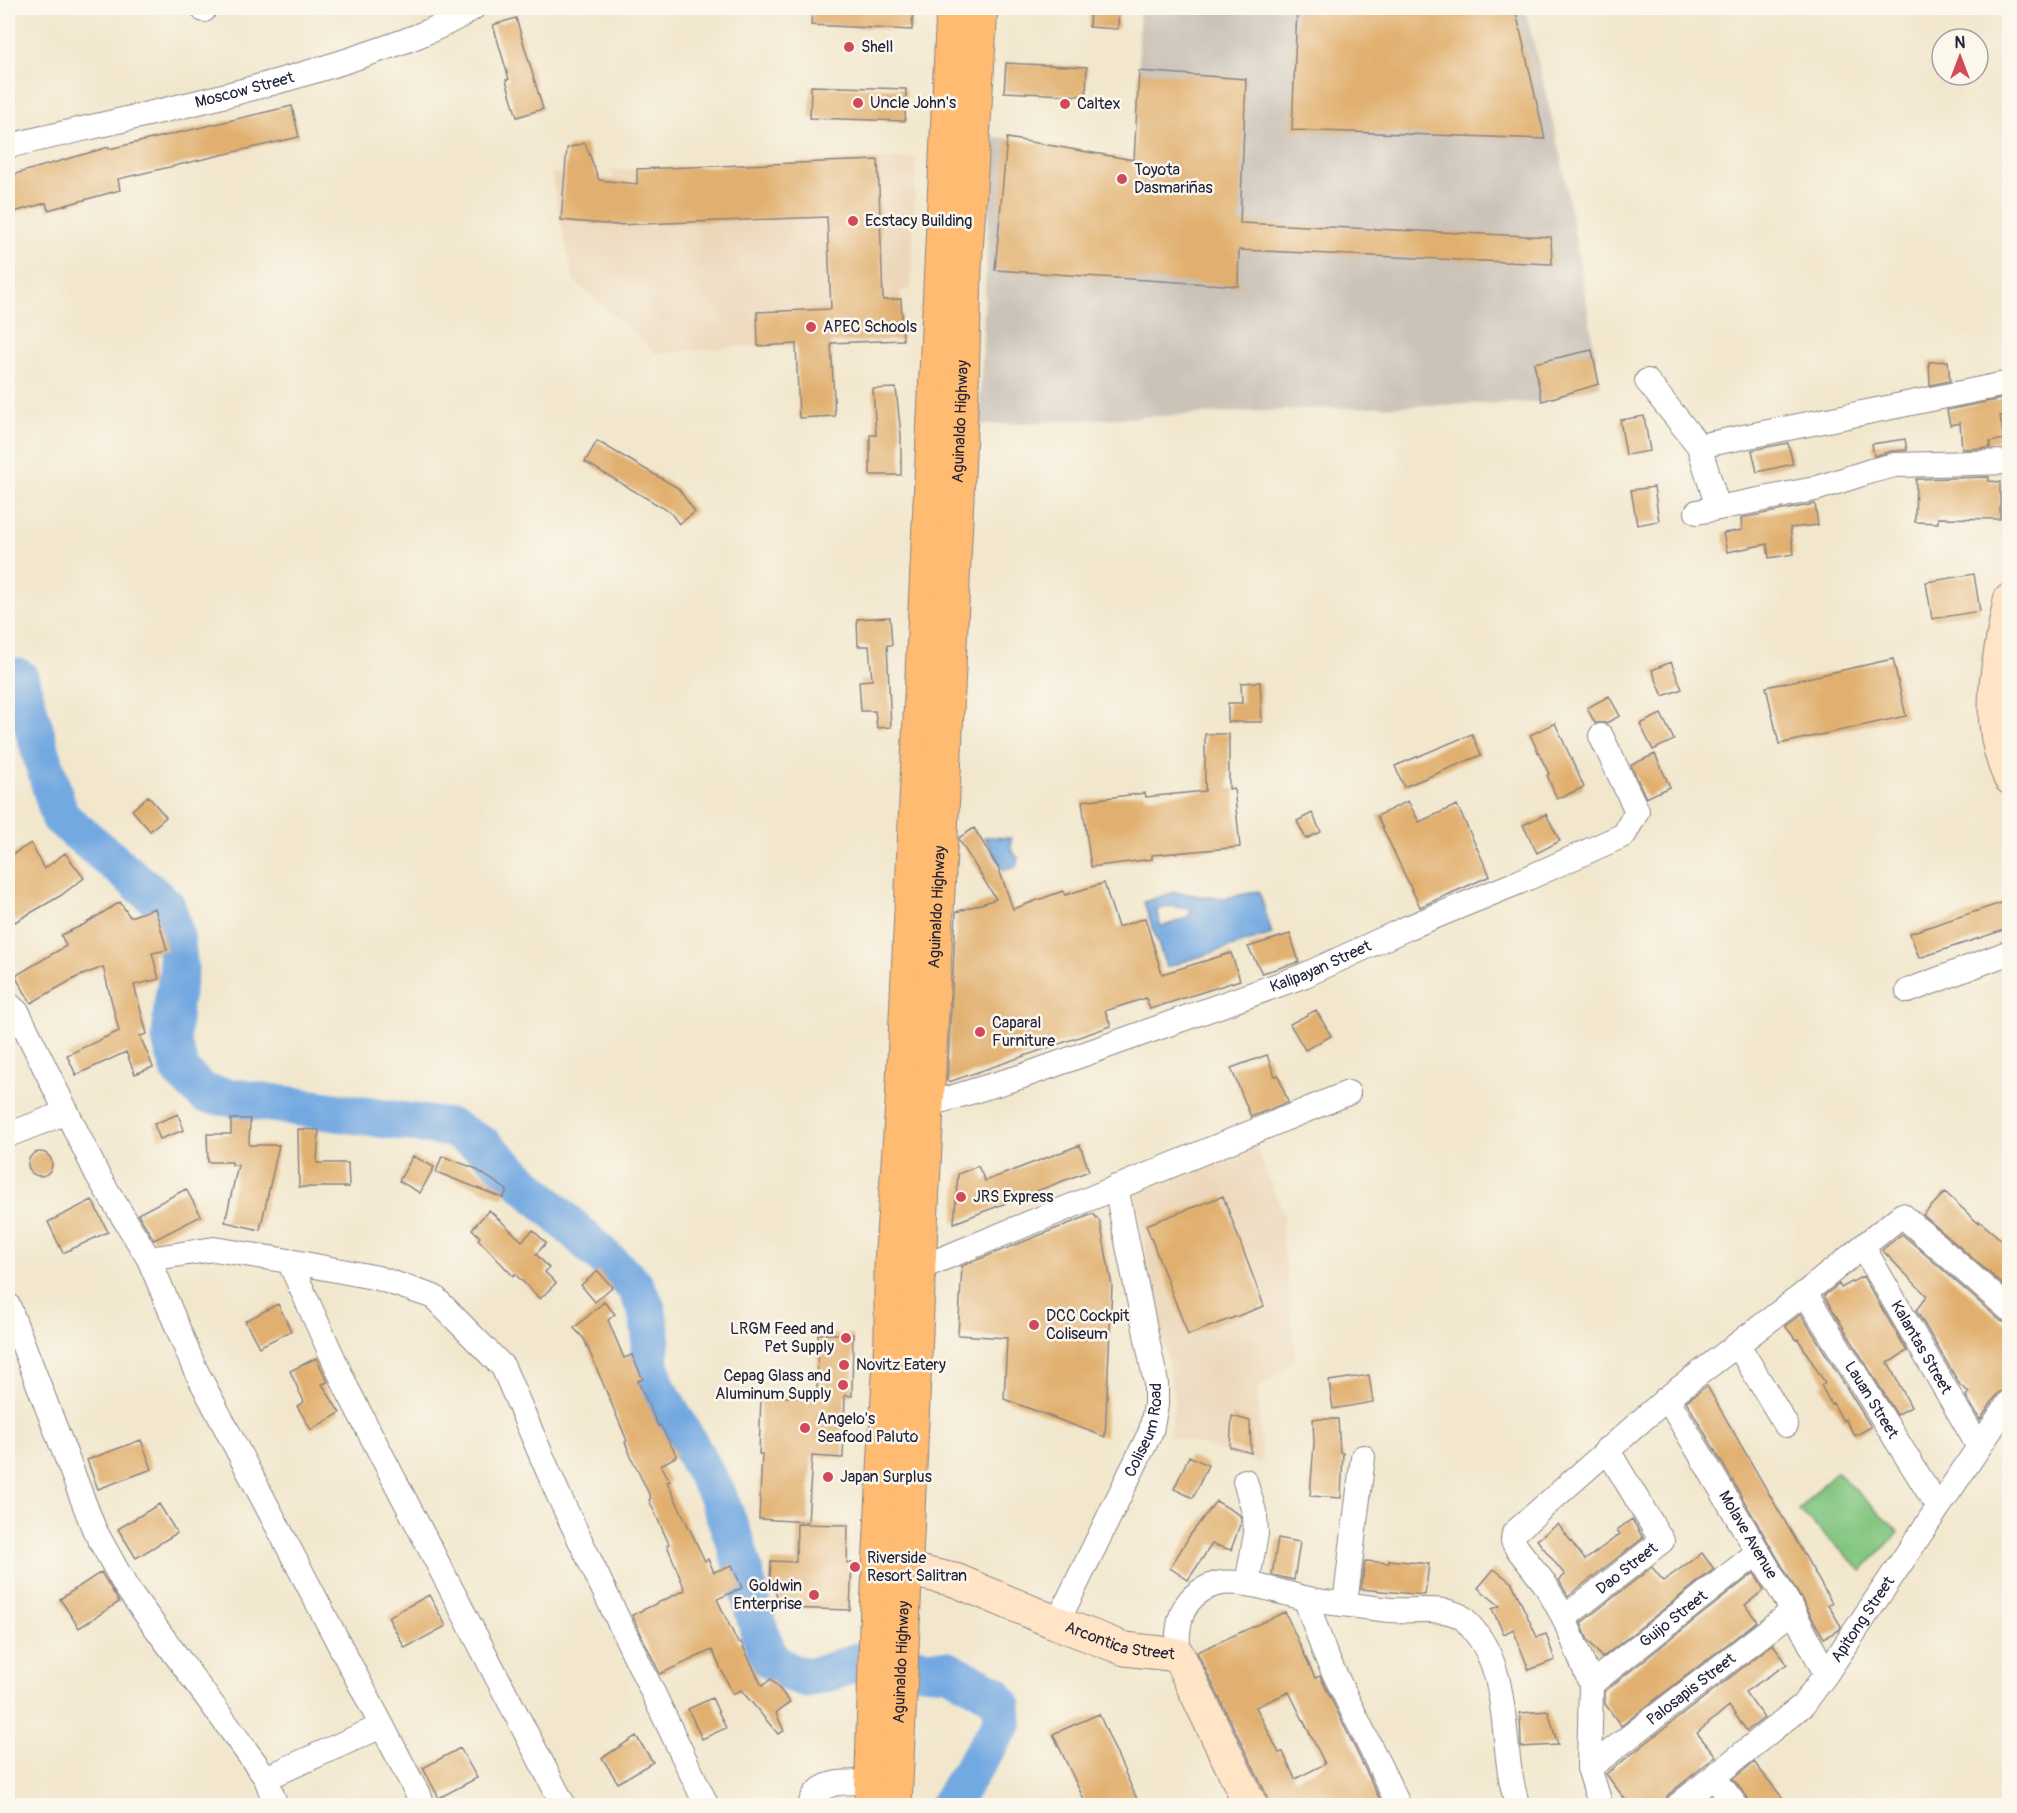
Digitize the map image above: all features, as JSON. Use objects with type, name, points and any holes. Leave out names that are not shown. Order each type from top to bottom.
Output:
[{"type":"highway","name":"Aguinaldo Highway","points":[[915,1104],[953,8]]},
{"type":"highway","name":"Aguinaldo Highway","points":[[889,1627],[905,1569],[905,1264],[951,624],[965,269],[977,103],[981,8]]},
{"type":"highway","name":"Aguinaldo Highway","points":[[895,1806],[887,1697],[891,1336],[905,1264]]},
{"type":"highway","name":"Aguinaldo Highway","points":[[872,1794],[887,1697]]},
{"type":"street","name":"Moscow Street","points":[[8,146],[233,94],[300,76],[394,45],[473,8]]},
{"type":"street","points":[[1647,381],[1699,446],[1707,510],[1815,489],[1895,465],[2010,462]]},
{"type":"street","points":[[1699,446],[2010,383]]},
{"type":"street","points":[[2010,600],[1998,669],[1996,732],[2010,778]]},
{"type":"street","name":"Kalipayan Street","points":[[915,1104],[938,1102],[1023,1076],[1303,976],[1407,928],[1519,882],[1624,835],[1637,811],[1601,736]]},
{"type":"street","points":[[1908,991],[2010,952]]},
{"type":"street","points":[[8,1004],[18,1013],[98,1176],[149,1259],[194,1367],[424,1806]]},
{"type":"street","points":[[905,1264],[932,1263],[1348,1093]]},
{"type":"street","points":[[8,1135],[67,1112]]},
{"type":"street","name":"Coliseum Road","points":[[1057,1623],[1151,1431],[1156,1405],[1156,1383],[1116,1187]]},
{"type":"street","points":[[1601,1806],[1589,1768],[1591,1684],[1564,1618],[1545,1584],[1517,1548],[1513,1540],[1514,1533],[1667,1398],[1805,1293],[1902,1215],[2010,1310]]},
{"type":"street","name":"Kalantas Street","points":[[1863,1246],[1979,1447]]},
{"type":"street","points":[[149,1259],[214,1249],[378,1278],[434,1297],[503,1367],[558,1494],[707,1806]]},
{"type":"street","points":[[289,1261],[347,1389],[564,1806]]},
{"type":"street","name":"Lauan Street","points":[[1805,1293],[1938,1507]]},
{"type":"street","points":[[8,1305],[94,1529],[126,1587],[266,1778],[276,1806]]},
{"type":"street","points":[[1738,1345],[1786,1425]]},
{"type":"street","name":"Molave Avenue","points":[[1667,1398],[1792,1611],[1826,1674]]},
{"type":"street","name":"Apitong Street","points":[[1677,1806],[1803,1705],[2010,1401]]},
{"type":"street","name":"Dao Street","points":[[1564,1618],[1662,1540],[1607,1449]]},
{"type":"street","points":[[1345,1604],[1363,1456]]},
{"type":"street","points":[[1245,1481],[1255,1515],[1256,1534],[1246,1584]]},
{"type":"street","name":"Guijo Street","points":[[1591,1684],[1756,1553]]},
{"type":"street","name":"Arcontica Street","points":[[905,1569],[955,1580],[1125,1649],[1178,1655],[1251,1806]]},
{"type":"street","points":[[1178,1655],[1176,1633],[1182,1612],[1194,1594],[1215,1584],[1246,1584],[1306,1600],[1393,1610],[1444,1611],[1463,1618],[1479,1637],[1493,1663],[1501,1696],[1505,1751],[1518,1806]]},
{"type":"street","points":[[1306,1600],[1325,1654],[1399,1806]]},
{"type":"street","name":"Palosapis Street","points":[[1589,1768],[1792,1611]]},
{"type":"street","points":[[266,1778],[382,1726]]},
{"type":"street","points":[[1714,1777],[1736,1806]]},
{"type":"street","points":[[810,1806],[812,1798],[822,1788],[839,1782],[872,1794]]},
{"type":"shaded area","name":"Toyota Dasmariñas","points":[[1139,8],[1381,8],[1526,13],[1560,151],[1601,386],[1542,402],[1304,409],[979,425],[992,137],[1134,160],[1139,71]]},
{"type":"shaded area","points":[[916,158],[911,289],[901,290],[901,299],[864,301],[865,342],[655,353],[573,280],[551,173],[615,179],[610,170]]},
{"type":"shaded area","points":[[1255,1145],[1285,1217],[1281,1229],[1296,1359],[1258,1390],[1262,1463],[1168,1436],[1175,1402],[1135,1193]]},
{"type":"green space","points":[[1836,1471],[1899,1532],[1862,1571],[1799,1510]]},
{"type":"water","points":[[984,837],[1011,838],[1011,850],[1018,858],[1016,866],[1004,871]]},
{"type":"water","points":[[1259,891],[1272,934],[1166,967],[1144,902],[1174,892],[1227,898]],"holes":[[[1172,906],[1193,910],[1187,918],[1161,927],[1156,910]]]},
{"type":"building","points":[[812,8],[913,8],[912,30],[811,25]]},
{"type":"building","points":[[1090,8],[1119,8],[1118,29],[1089,27]]},
{"type":"building","points":[[1297,8],[1516,12],[1545,139],[1292,130]]},
{"type":"building","points":[[516,18],[543,109],[517,117],[506,80],[509,79],[493,25]]},
{"type":"building","points":[[1006,63],[1087,67],[1086,96],[1004,92]]},
{"type":"building","name":"Toyota Dasmariñas","points":[[1139,71],[1246,79],[1240,223],[1551,237],[1552,264],[1239,250],[1238,286],[995,270],[1007,138],[1134,160]]},
{"type":"building","name":"Uncle John's","points":[[811,86],[906,89],[905,121],[810,118]]},
{"type":"building","points":[[292,106],[299,137],[118,179],[120,190],[48,210],[46,203],[14,212],[8,176],[109,147],[109,149]]},
{"type":"building","points":[[585,143],[599,180],[637,184],[637,169],[878,160],[883,300],[901,299],[903,340],[831,343],[835,416],[799,418],[796,344],[758,346],[757,312],[831,309],[827,217],[616,225],[561,220],[567,148]]},
{"type":"building","points":[[1592,350],[1599,384],[1542,401],[1534,363]]},
{"type":"building","points":[[1948,361],[1950,381],[1930,385],[1929,362]]},
{"type":"building","points":[[896,388],[901,435],[901,475],[870,475],[870,435],[876,435],[873,389]]},
{"type":"building","points":[[2001,399],[2003,416],[2000,416],[2004,439],[1990,442],[1990,448],[1962,449],[1960,423],[1950,425],[1947,410]]},
{"type":"building","points":[[1644,416],[1650,451],[1626,455],[1620,420]]},
{"type":"building","points":[[1905,439],[1907,450],[1874,456],[1872,444]]},
{"type":"building","points":[[597,441],[678,488],[695,512],[679,524],[670,512],[585,462]]},
{"type":"building","points":[[1788,443],[1793,464],[1757,472],[1752,450]]},
{"type":"building","points":[[1989,477],[1989,481],[2000,482],[2000,519],[1938,518],[1938,523],[1915,522],[1916,479]]},
{"type":"building","points":[[1654,487],[1659,521],[1637,525],[1631,490]]},
{"type":"building","points":[[1815,504],[1818,525],[1790,528],[1794,554],[1769,558],[1767,544],[1727,552],[1723,533],[1742,530],[1741,518]]},
{"type":"building","points":[[1974,574],[1980,611],[1932,619],[1926,582]]},
{"type":"building","points":[[890,617],[892,645],[887,645],[891,727],[877,728],[875,711],[861,711],[859,681],[872,680],[869,646],[858,646],[857,619]]},
{"type":"building","points":[[1893,659],[1906,716],[1779,744],[1766,687]]},
{"type":"building","points":[[1671,662],[1682,689],[1663,696],[1652,670]]},
{"type":"building","points":[[1260,682],[1262,722],[1228,722],[1228,703],[1242,703],[1241,683]]},
{"type":"building","points":[[1609,696],[1620,716],[1606,723],[1595,723],[1587,708]]},
{"type":"building","points":[[1661,714],[1674,740],[1653,750],[1640,724]]},
{"type":"building","points":[[1555,723],[1584,787],[1557,799],[1547,775],[1549,774],[1530,735]]},
{"type":"building","points":[[1205,734],[1229,734],[1229,789],[1234,788],[1240,847],[1152,855],[1152,859],[1091,867],[1082,801],[1145,793],[1146,797],[1205,791]]},
{"type":"building","points":[[1472,734],[1481,755],[1404,787],[1395,766]]},
{"type":"building","points":[[1655,754],[1670,787],[1646,798],[1631,765]]},
{"type":"building","points":[[148,796],[166,817],[150,831],[132,810]]},
{"type":"building","points":[[1408,801],[1419,822],[1457,805],[1490,876],[1420,907],[1377,816]]},
{"type":"building","points":[[1312,813],[1321,832],[1306,839],[1297,821]]},
{"type":"building","points":[[1546,814],[1560,841],[1537,853],[1523,825]]},
{"type":"building","points":[[974,828],[999,869],[1013,909],[1063,891],[1065,895],[1104,883],[1118,927],[1145,918],[1162,974],[1231,953],[1240,980],[1150,1009],[1146,998],[1105,1011],[1111,1026],[947,1081],[956,912],[996,899],[959,840]]},
{"type":"building","points":[[31,843],[44,869],[65,853],[84,878],[60,896],[15,922],[8,915],[8,857]]},
{"type":"building","points":[[2010,900],[2010,928],[1919,958],[1910,933]]},
{"type":"building","points":[[120,902],[130,917],[155,908],[167,950],[152,953],[159,979],[134,985],[147,1034],[140,1036],[153,1067],[135,1074],[126,1052],[76,1075],[67,1055],[119,1031],[103,967],[77,977],[31,1003],[15,976],[66,946],[61,935],[83,925]]},
{"type":"building","points":[[1290,934],[1299,962],[1262,973],[1248,947]]},
{"type":"building","points":[[1316,1010],[1331,1036],[1305,1050],[1290,1024]]},
{"type":"building","points":[[1267,1055],[1275,1076],[1278,1075],[1288,1102],[1251,1117],[1231,1068]]},
{"type":"building","points":[[178,1114],[184,1130],[160,1139],[154,1124]]},
{"type":"building","points":[[231,1119],[250,1119],[249,1145],[279,1145],[260,1230],[225,1222],[238,1165],[232,1165],[232,1162],[208,1162],[207,1134],[231,1134]]},
{"type":"building","points":[[298,1129],[319,1130],[317,1163],[348,1163],[349,1187],[299,1187]]},
{"type":"building","points":[[1080,1145],[1089,1171],[954,1223],[958,1174],[978,1166],[985,1181]]},
{"type":"building","points":[[40,1152],[49,1155],[52,1164],[49,1173],[40,1176],[31,1173],[28,1164],[31,1155]]},
{"type":"building","points":[[413,1156],[434,1167],[420,1193],[399,1181]]},
{"type":"building","points":[[442,1156],[474,1168],[507,1190],[503,1198],[436,1172]]},
{"type":"building","points":[[186,1189],[201,1216],[154,1240],[138,1214]]},
{"type":"building","points":[[1945,1192],[1978,1223],[1979,1221],[2010,1247],[2010,1291],[1923,1215]]},
{"type":"building","points":[[1223,1196],[1264,1306],[1188,1335],[1146,1225]]},
{"type":"building","points":[[92,1200],[108,1232],[63,1253],[48,1222]]},
{"type":"building","points":[[489,1210],[522,1241],[533,1230],[546,1243],[536,1254],[549,1268],[545,1272],[556,1283],[540,1299],[515,1274],[513,1276],[478,1239],[480,1237],[472,1229]]},
{"type":"building","name":"DCC Cockpit Coliseum","points":[[1093,1214],[1100,1221],[1112,1286],[1105,1437],[1004,1399],[1007,1338],[958,1335],[962,1266]]},
{"type":"building","points":[[1902,1234],[2001,1321],[2010,1324],[2010,1381],[1998,1393],[1980,1420],[1966,1396],[1969,1392],[1960,1385],[1916,1310],[1927,1296],[1882,1250]]},
{"type":"building","points":[[598,1271],[612,1287],[595,1302],[581,1285]]},
{"type":"building","points":[[1863,1276],[1907,1351],[1888,1363],[1911,1407],[1897,1415],[1824,1296],[1839,1284],[1841,1288]]},
{"type":"building","points":[[604,1302],[615,1314],[608,1320],[624,1358],[632,1355],[643,1379],[638,1381],[658,1426],[660,1425],[677,1456],[661,1465],[705,1561],[708,1559],[714,1572],[732,1565],[742,1588],[717,1599],[762,1686],[771,1679],[790,1702],[776,1713],[784,1731],[778,1734],[741,1690],[733,1694],[712,1650],[660,1674],[632,1615],[685,1590],[667,1545],[669,1544],[649,1500],[651,1498],[632,1459],[610,1400],[584,1339],[574,1328]]},
{"type":"building","points":[[278,1304],[291,1331],[259,1347],[245,1321]]},
{"type":"building","points":[[1801,1314],[1871,1427],[1855,1436],[1833,1403],[1831,1404],[1821,1385],[1825,1383],[1798,1339],[1796,1340],[1785,1326]]},
{"type":"building","points":[[818,1334],[853,1334],[852,1396],[845,1395],[843,1458],[812,1456],[808,1522],[759,1519],[762,1454],[759,1454],[761,1396],[817,1398]]},
{"type":"building","points":[[316,1358],[328,1382],[322,1384],[340,1413],[311,1430],[297,1406],[304,1402],[290,1371]]},
{"type":"building","points":[[1369,1375],[1373,1402],[1333,1409],[1329,1381]]},
{"type":"building","points":[[1707,1386],[1832,1603],[1828,1605],[1841,1626],[1839,1630],[1824,1638],[1686,1401]]},
{"type":"building","points":[[1232,1416],[1250,1421],[1251,1453],[1230,1447]]},
{"type":"building","points":[[1313,1419],[1338,1419],[1340,1452],[1343,1453],[1341,1498],[1310,1496],[1314,1443]]},
{"type":"building","points":[[141,1440],[152,1469],[98,1489],[87,1460]]},
{"type":"building","points":[[1189,1456],[1208,1465],[1193,1498],[1174,1489]]},
{"type":"building","points":[[1216,1501],[1240,1515],[1241,1522],[1231,1550],[1212,1544],[1188,1580],[1170,1568],[1190,1535]]},
{"type":"building","points":[[159,1504],[177,1533],[136,1558],[118,1529]]},
{"type":"building","points":[[1632,1519],[1643,1538],[1568,1596],[1559,1580],[1565,1575],[1537,1540],[1558,1524],[1585,1560],[1620,1534],[1617,1530]]},
{"type":"building","points":[[797,1524],[848,1525],[847,1563],[852,1563],[850,1610],[782,1608],[770,1579],[771,1561],[796,1562]]},
{"type":"building","points":[[1278,1538],[1300,1542],[1294,1580],[1272,1575]]},
{"type":"building","points":[[1702,1553],[1714,1569],[1602,1658],[1588,1640],[1581,1623],[1652,1567],[1663,1581]]},
{"type":"building","points":[[1389,1560],[1429,1564],[1425,1595],[1361,1589],[1365,1561],[1389,1563]]},
{"type":"building","points":[[1494,1569],[1512,1583],[1537,1637],[1546,1634],[1555,1660],[1529,1670],[1513,1629],[1504,1634],[1492,1609],[1500,1606],[1478,1588]]},
{"type":"building","points":[[101,1572],[119,1602],[79,1628],[60,1599]]},
{"type":"building","points":[[1754,1573],[1764,1590],[1745,1605],[1757,1621],[1621,1726],[1605,1704],[1605,1691]]},
{"type":"building","points":[[429,1595],[446,1626],[405,1648],[388,1617]]},
{"type":"building","points":[[1285,1612],[1315,1678],[1320,1676],[1383,1806],[1269,1806],[1268,1798],[1197,1652]],"holes":[[[1289,1692],[1325,1764],[1295,1779],[1283,1752],[1279,1753],[1256,1707]]]},
{"type":"building","points":[[1773,1644],[1787,1664],[1745,1692],[1764,1718],[1747,1731],[1729,1706],[1697,1733],[1716,1756],[1668,1795],[1663,1806],[1630,1806],[1606,1774]]},
{"type":"building","points":[[712,1698],[726,1728],[702,1739],[688,1709]]},
{"type":"building","points":[[1548,1711],[1558,1745],[1521,1747],[1520,1713]]},
{"type":"building","points":[[1099,1714],[1140,1806],[1087,1806],[1053,1734]]},
{"type":"building","points":[[636,1736],[653,1762],[618,1783],[602,1758]]},
{"type":"building","points":[[460,1748],[477,1778],[439,1798],[423,1768]]},
{"type":"building","points":[[1754,1762],[1789,1806],[1750,1806],[1747,1797],[1733,1779]]},
{"type":"waterway","points":[[8,676],[19,678],[60,817],[166,906],[175,936],[179,970],[173,1004],[171,1040],[181,1072],[205,1094],[451,1128],[484,1146],[635,1286],[646,1308],[651,1334],[649,1360],[656,1386],[717,1494],[737,1547],[760,1634],[770,1659],[789,1672],[807,1678],[857,1662]]},
{"type":"waterway","points":[[910,1667],[948,1670],[994,1694],[1002,1706],[1003,1722],[948,1806]]},
{"type":"place","name":"Shell","points":[[849,47]]},
{"type":"place","name":"Uncle John's","points":[[858,103]]},
{"type":"place","name":"Caltex","points":[[1065,104]]},
{"type":"place","name":"Toyota Dasmariñas","points":[[1122,179]]},
{"type":"place","name":"Ecstacy Building","points":[[853,221]]},
{"type":"place","name":"APEC Schools","points":[[811,327]]},
{"type":"place","name":"Caparal Furniture","points":[[980,1032]]},
{"type":"place","name":"JRS Express","points":[[961,1197]]},
{"type":"place","name":"DCC Cockpit Coliseum","points":[[1034,1325]]},
{"type":"place","name":"LRGM Feed and Pet Supply","points":[[846,1338]]},
{"type":"place","name":"Novitz Eatery","points":[[844,1365]]},
{"type":"place","name":"Cepag Glass and Aluminum Supply","points":[[843,1385]]},
{"type":"place","name":"Angelo's Seafood Paluto","points":[[805,1428]]},
{"type":"place","name":"Japan Surplus","points":[[828,1477]]},
{"type":"place","name":"Riverside Resort Salitran","points":[[855,1567]]},
{"type":"place","name":"Goldwin Enterprise","points":[[814,1595]]}]
